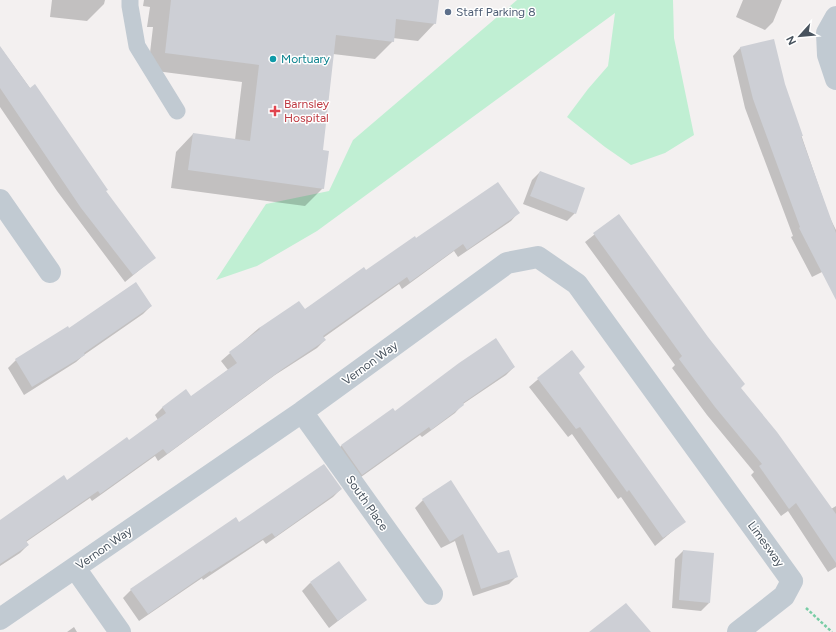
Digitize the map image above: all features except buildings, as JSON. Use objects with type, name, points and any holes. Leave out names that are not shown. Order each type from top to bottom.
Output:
[{"type":"street","points":[[836,17],[827,32],[828,55],[836,79]]},
{"type":"street","points":[[0,200],[50,272]]},
{"type":"street","name":"Vernon Way","points":[[0,619],[302,412],[507,263],[538,257],[577,284],[695,446]]},
{"type":"street","name":"South Place","points":[[302,412],[432,594]]},
{"type":"street","name":"Limesway","points":[[695,446],[792,581],[787,591]]},
{"type":"street","points":[[75,568],[120,632]]},
{"type":"street","points":[[738,632],[784,596],[787,591]]},
{"type":"lane","points":[[130,0],[137,46],[177,111]]},
{"type":"path","points":[[787,591],[832,632]]},
{"type":"green space","points":[[517,0],[673,0],[674,38],[694,135],[665,153],[631,165],[567,117],[608,66],[615,13],[317,231],[257,266],[216,280],[266,204],[329,191],[353,140]]},
{"type":"place","name":"Staff Parking 8","points":[[448,12]]},
{"type":"place","name":"Mortuary","points":[[273,59]]},
{"type":"place","name":"Barnsley Hospital","points":[[275,111]]}]
